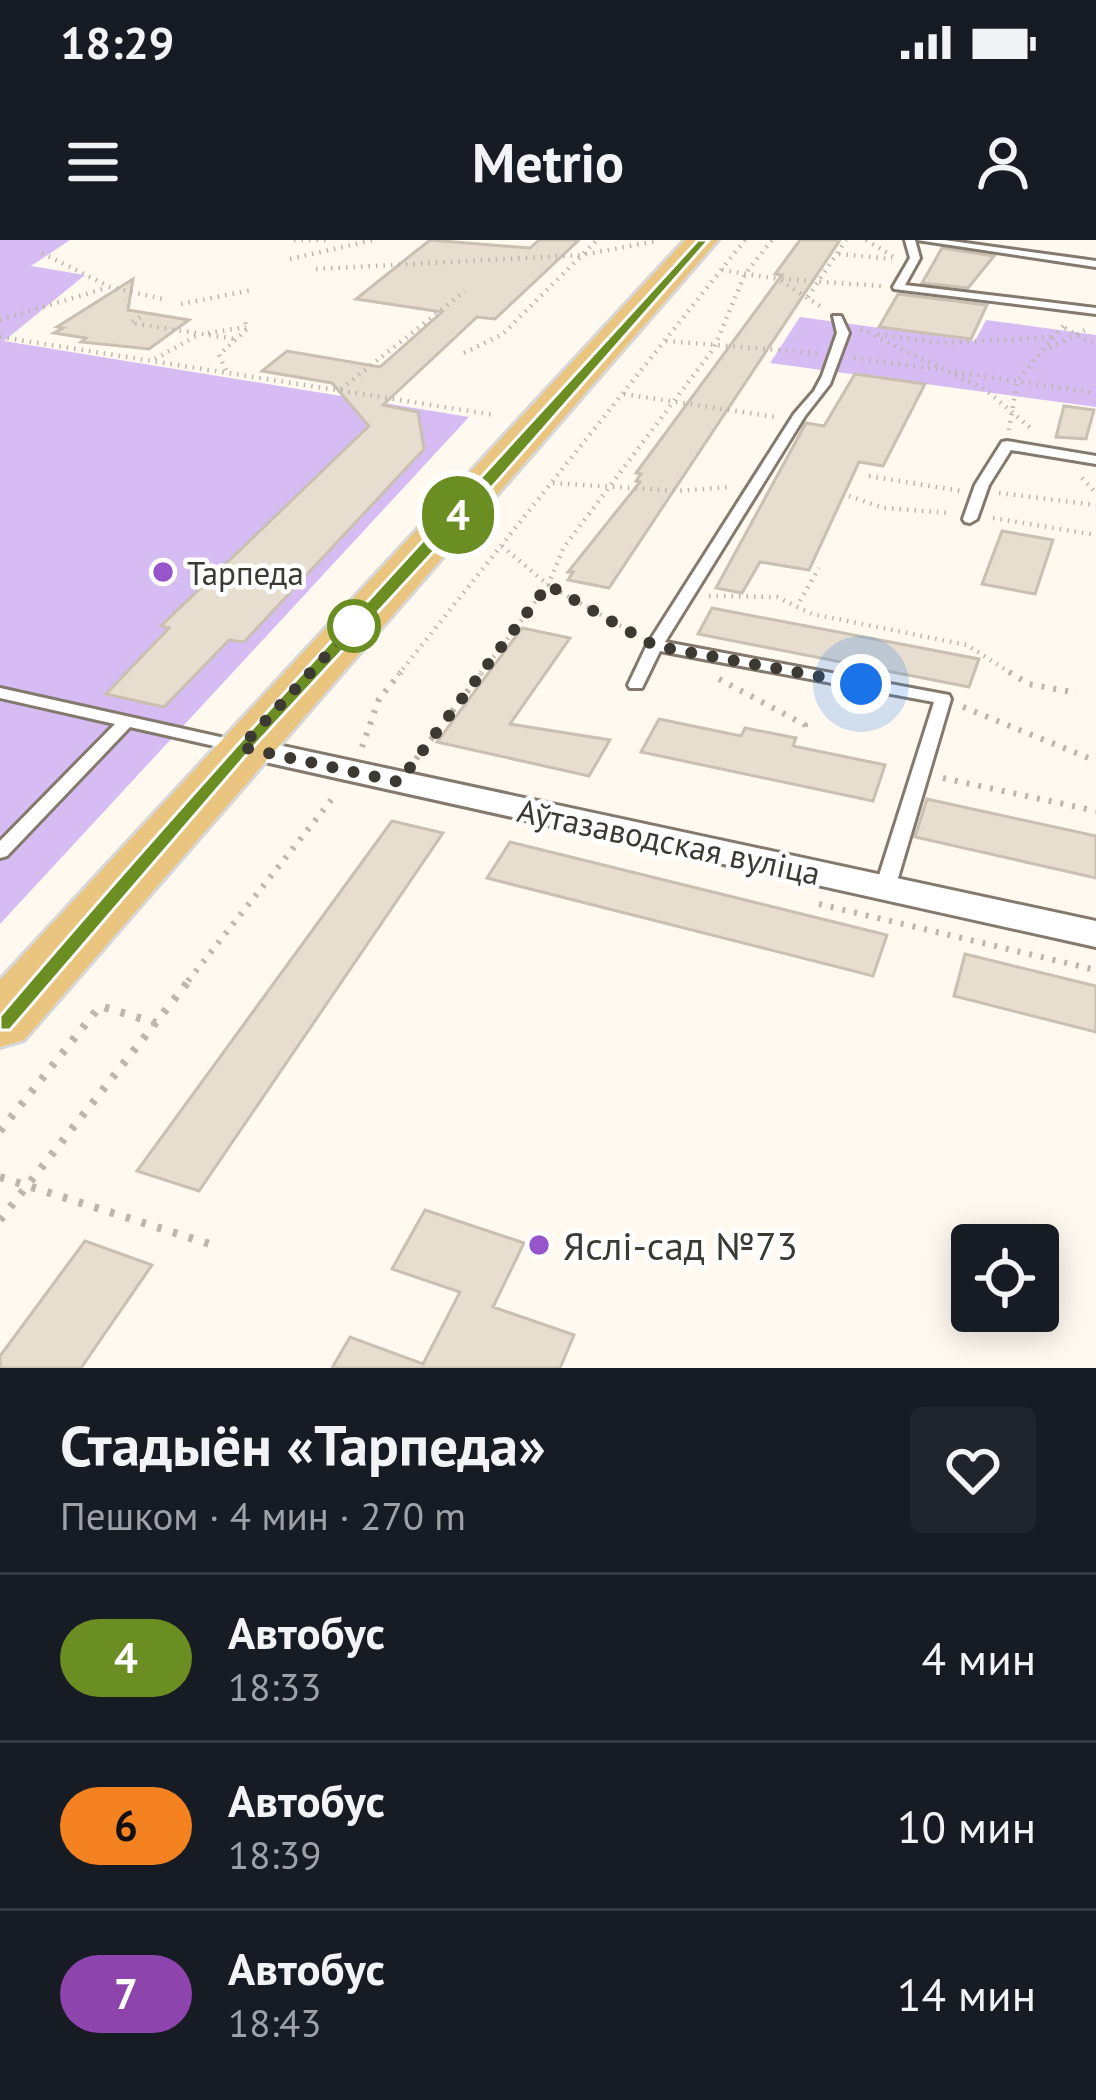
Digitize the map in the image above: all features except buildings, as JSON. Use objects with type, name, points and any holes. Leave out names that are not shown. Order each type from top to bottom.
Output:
[{"type":"main road","points":[[0,1023],[241,747],[465,506],[712,255]]},
{"type":"street","name":"Аўтазаводская вуліца","points":[[241,747],[1096,934]]},
{"type":"lane","points":[[910,240],[915,259],[898,287],[1096,314]]},
{"type":"lane","points":[[922,240],[1096,264]]},
{"type":"lane","points":[[635,685],[797,420],[827,388],[832,356],[843,333],[837,318]]},
{"type":"lane","points":[[970,519],[982,484],[1007,445],[1096,460]]},
{"type":"lane","points":[[655,646],[943,699],[885,888]]},
{"type":"lane","points":[[0,693],[241,747]]},
{"type":"lane","points":[[0,852],[128,720]]},
{"type":"path","points":[[294,240],[330,240]]},
{"type":"path","points":[[290,259],[373,240]]},
{"type":"path","points":[[464,352],[502,334],[597,240]]},
{"type":"path","points":[[0,1220],[353,772],[379,700],[666,341],[712,255],[746,240]]},
{"type":"path","points":[[399,782],[548,585],[564,547],[714,348],[745,274],[772,240]]},
{"type":"path","points":[[807,298],[846,240]]},
{"type":"path","points":[[839,254],[898,260],[866,240]]},
{"type":"path","points":[[316,269],[582,256],[656,241]]},
{"type":"path","points":[[42,253],[110,287],[167,300]]},
{"type":"path","points":[[712,255],[745,274],[898,287]]},
{"type":"path","points":[[778,279],[837,318],[986,389],[1061,454]]},
{"type":"path","points":[[0,320],[110,287]]},
{"type":"path","points":[[181,304],[252,290]]},
{"type":"path","points":[[340,389],[465,291]]},
{"type":"path","points":[[1007,445],[1017,381],[1065,328],[1068,308]]},
{"type":"path","points":[[1043,351],[1090,328],[1096,314]]},
{"type":"path","points":[[140,317],[130,323],[236,339]]},
{"type":"path","points":[[244,318],[246,327]]},
{"type":"path","points":[[226,370],[219,355],[246,327]]},
{"type":"path","points":[[155,359],[199,334],[246,327]]},
{"type":"path","points":[[1065,328],[1096,345]]},
{"type":"path","points":[[868,333],[941,343],[1056,337]]},
{"type":"path","points":[[0,337],[495,415]]},
{"type":"path","points":[[666,341],[832,356],[1096,393]]},
{"type":"path","points":[[624,394],[797,420]]},
{"type":"path","points":[[553,483],[678,491],[757,485]]},
{"type":"path","points":[[502,546],[548,585],[655,646]]},
{"type":"path","points":[[800,602],[819,568]]},
{"type":"path","points":[[687,595],[754,595],[800,602],[812,614],[968,646],[1030,684],[1077,693]]},
{"type":"path","points":[[711,675],[805,725],[802,735]]},
{"type":"path","points":[[943,699],[1096,761]]},
{"type":"path","points":[[922,773],[1096,812]]},
{"type":"path","points":[[0,1131],[100,1006],[156,1022]]},
{"type":"path","points":[[0,1177],[219,1247]]},
{"type":"shaded area","name":"Тарпеда","points":[[0,240],[70,240],[31,266],[85,275],[4,341],[469,417],[0,924]]},
{"type":"shaded area","points":[[800,317],[975,341],[986,320],[1096,335],[1096,407],[770,363]]},
{"type":"bus line","name":"4","points":[[0,1023],[241,747],[465,506],[702,240]]},
{"type":"place","name":"Тарпеда","points":[[163,572]]},
{"type":"place","name":"Яслі-сад №73","points":[[539,1245]]},
{"type":"route","points":[[354,626],[241,747],[399,782],[548,585],[655,646],[861,684]]}]
